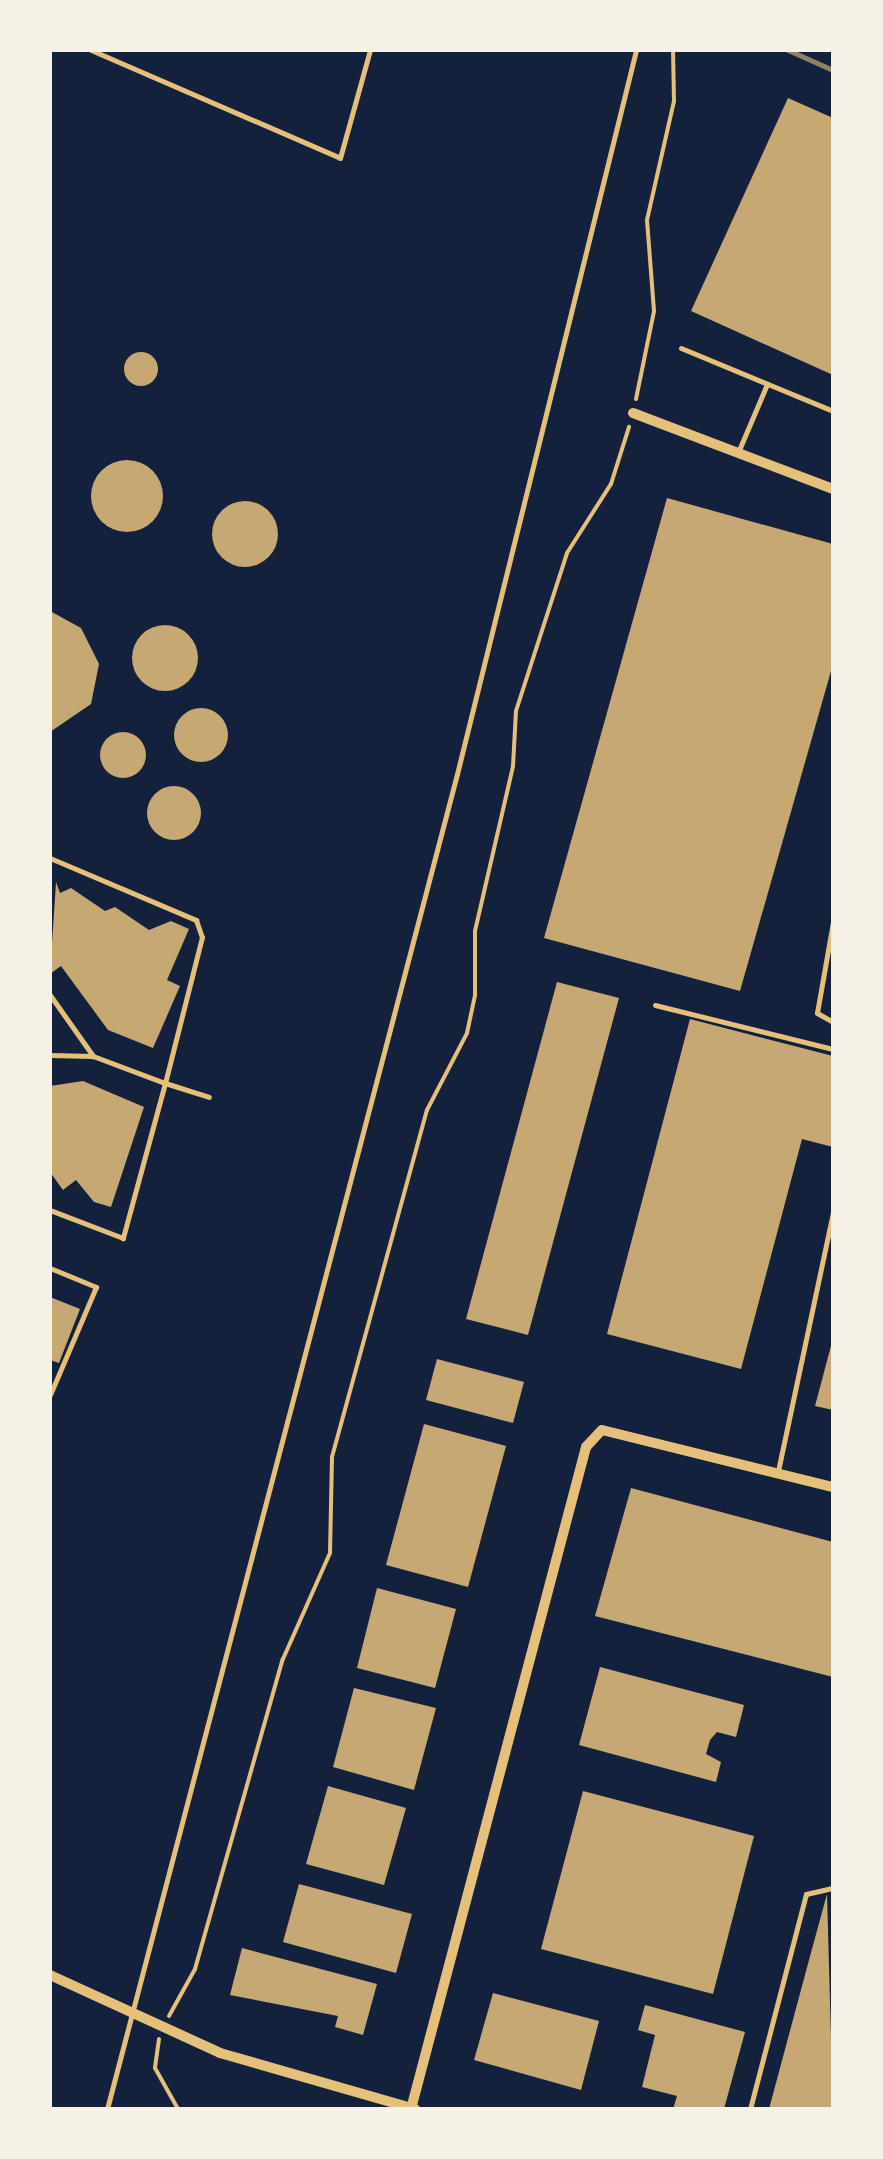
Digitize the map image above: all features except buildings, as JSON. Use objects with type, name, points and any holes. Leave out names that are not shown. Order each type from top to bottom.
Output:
[{"type":"street","points":[[633,413],[833,490]]},
{"type":"street","points":[[50,1975],[220,2052],[413,2109],[586,1448],[602,1430],[833,1488]]},
{"type":"lane","points":[[91,50],[340,158],[370,50]]},
{"type":"lane","points":[[108,59],[112,50]]},
{"type":"lane","points":[[106,2109],[636,50]]},
{"type":"lane","points":[[681,348],[833,411]]},
{"type":"lane","points":[[738,452],[767,384]]},
{"type":"lane","points":[[50,858],[196,920],[202,937],[123,1238],[50,1210]]},
{"type":"lane","points":[[833,922],[818,1013],[833,1022]]},
{"type":"lane","points":[[50,995],[93,1056]]},
{"type":"lane","points":[[655,1005],[833,1049]]},
{"type":"lane","points":[[50,1055],[93,1056],[209,1097]]},
{"type":"lane","points":[[777,1474],[833,1212]]},
{"type":"lane","points":[[50,1268],[96,1287],[50,1395]]},
{"type":"lane","points":[[750,2109],[806,1894],[833,1888]]},
{"type":"path","points":[[172,2012],[195,1969],[282,1659],[330,1553],[332,1457],[426,1110],[466,1033],[516,711],[567,554],[611,484],[633,413],[654,311],[647,220],[674,101],[674,50]]},
{"type":"path","points":[[156,2047],[155,2068],[178,2109]]},
{"type":"railway","points":[[788,50],[833,70]]}]
